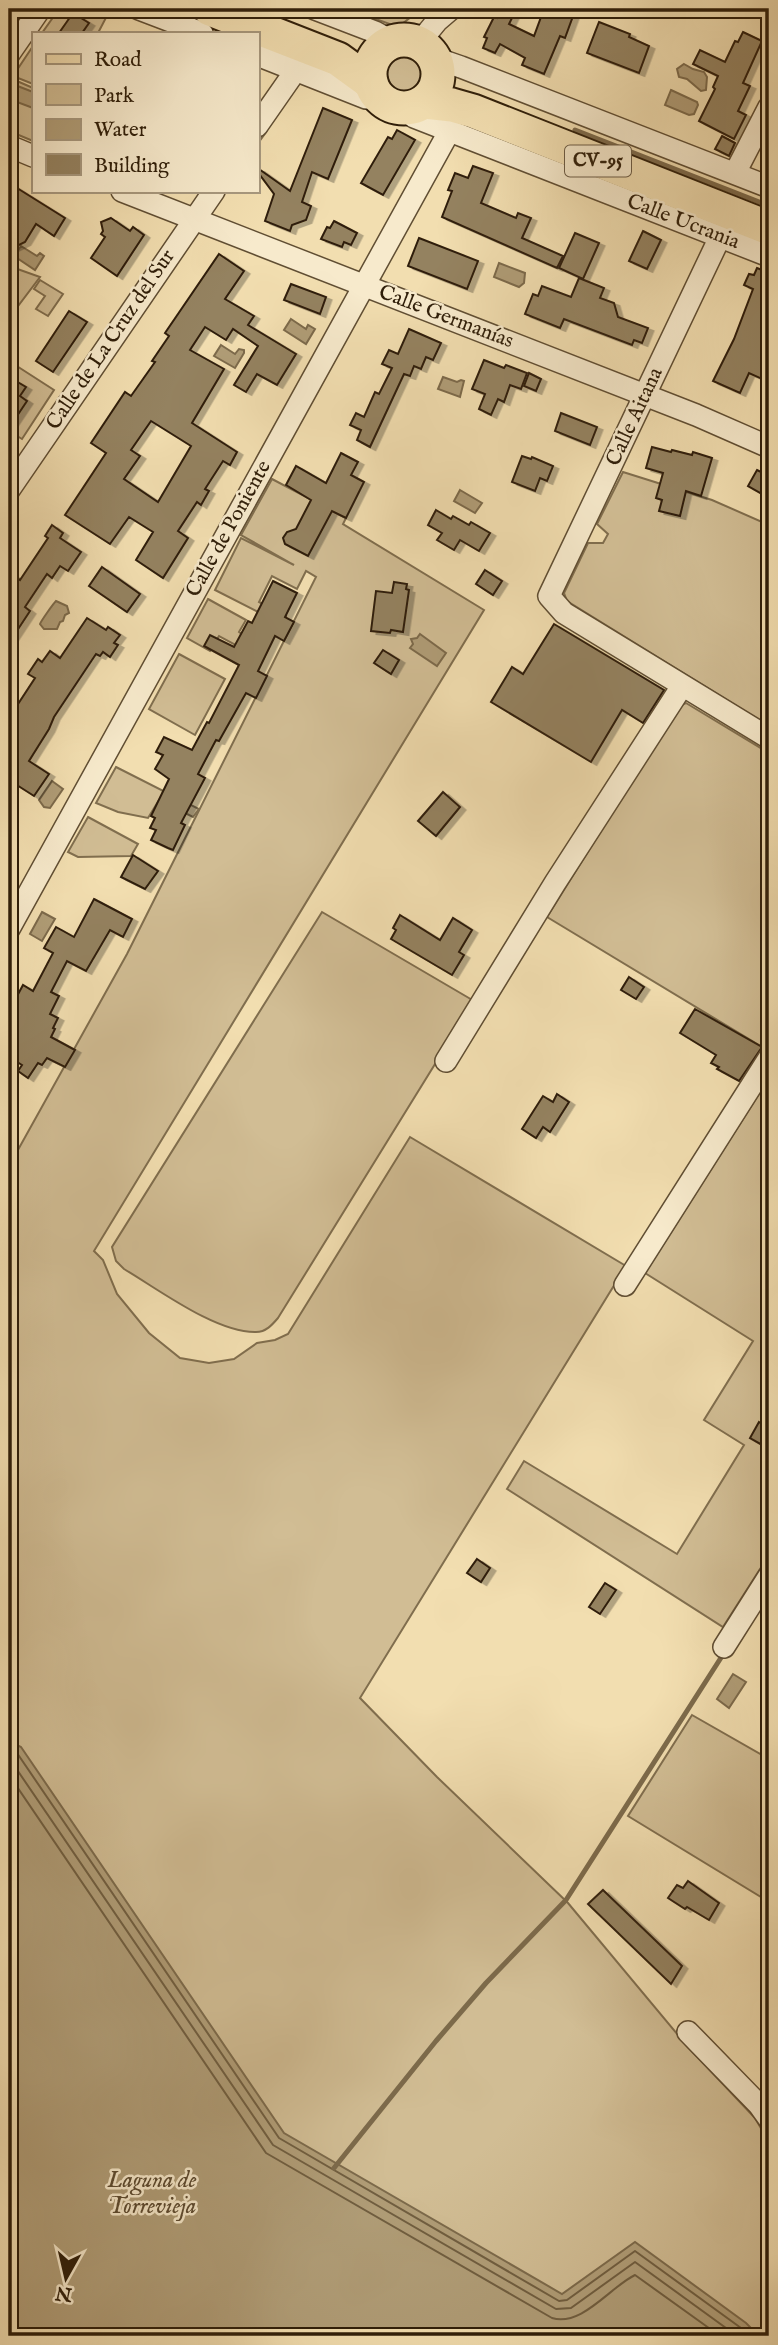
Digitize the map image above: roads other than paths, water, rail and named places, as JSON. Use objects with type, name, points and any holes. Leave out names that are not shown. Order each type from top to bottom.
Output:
[{"type":"main road","name":"CV-95","points":[[210,9],[338,59],[356,69],[405,74],[464,95],[769,214]]},
{"type":"main road","name":"CV-95","points":[[244,9],[342,47],[360,51],[405,74],[452,105],[769,228]]},
{"type":"street","points":[[9,54],[40,9]]},
{"type":"street","points":[[139,9],[199,32]]},
{"type":"street","points":[[315,9],[375,32],[405,74]]},
{"type":"street","points":[[405,74],[437,21],[451,9]]},
{"type":"street","name":"Calle Ucrania","points":[[259,56],[366,97],[405,74],[414,117],[769,256]]},
{"type":"street","points":[[405,74],[461,67],[769,187]]},
{"type":"street","points":[[259,123],[296,70]]},
{"type":"street","points":[[736,173],[769,107]]},
{"type":"street","name":"Calle de Poniente","points":[[9,929],[450,130]]},
{"type":"street","points":[[9,146],[32,156]]},
{"type":"street","name":"Calle Germanías","points":[[125,192],[645,395],[769,447]]},
{"type":"street","name":"Calle de La Cruz del Sur","points":[[9,490],[213,192]]},
{"type":"street","name":"Calle Aitana","points":[[682,686],[564,614],[549,596],[720,237]]},
{"type":"street","points":[[446,1061],[555,883],[682,686],[769,738]]},
{"type":"street","points":[[625,1285],[769,1058]]},
{"type":"street","points":[[724,1647],[769,1576]]},
{"type":"street","points":[[688,2032],[759,2105],[769,2119]]},
{"type":"water","points":[[684,64],[704,72],[707,77],[706,90],[701,91],[687,79],[679,77],[677,69]]},
{"type":"water","points":[[15,85],[32,92],[32,108],[9,99]]},
{"type":"water","points":[[671,90],[697,102],[694,114],[689,115],[665,105]]},
{"type":"water","points":[[21,246],[37,256],[40,253],[44,256],[35,270],[14,256]]},
{"type":"water","points":[[499,263],[525,273],[524,283],[519,287],[494,277]]},
{"type":"water","points":[[291,319],[306,329],[308,325],[315,329],[306,344],[284,330]]},
{"type":"water","points":[[221,345],[235,354],[239,349],[244,350],[235,368],[214,356]]},
{"type":"water","points":[[443,377],[457,382],[464,381],[460,397],[438,389]]},
{"type":"water","points":[[460,490],[482,503],[475,513],[454,501]]},
{"type":"water","points":[[56,601],[67,606],[69,613],[57,629],[44,629],[40,624]]},
{"type":"water","points":[[420,634],[446,653],[437,666],[410,648],[413,644],[411,639]]},
{"type":"water","points":[[52,781],[63,789],[50,808],[44,807],[39,800]]},
{"type":"water","points":[[42,912],[55,919],[42,941],[30,934]]},
{"type":"water","points":[[733,1674],[746,1682],[729,1708],[717,1699]]},
{"type":"water","name":"Laguna de Torrevieja","points":[[9,1741],[21,1747],[284,2133],[562,2294],[635,2242],[746,2323],[759,2336],[9,2336]]},
{"type":"waterway","points":[[575,130],[767,205]]},
{"type":"waterway","points":[[259,139],[265,131]]},
{"type":"waterway","points":[[334,2168],[486,1983],[566,1900],[724,1653]]}]
